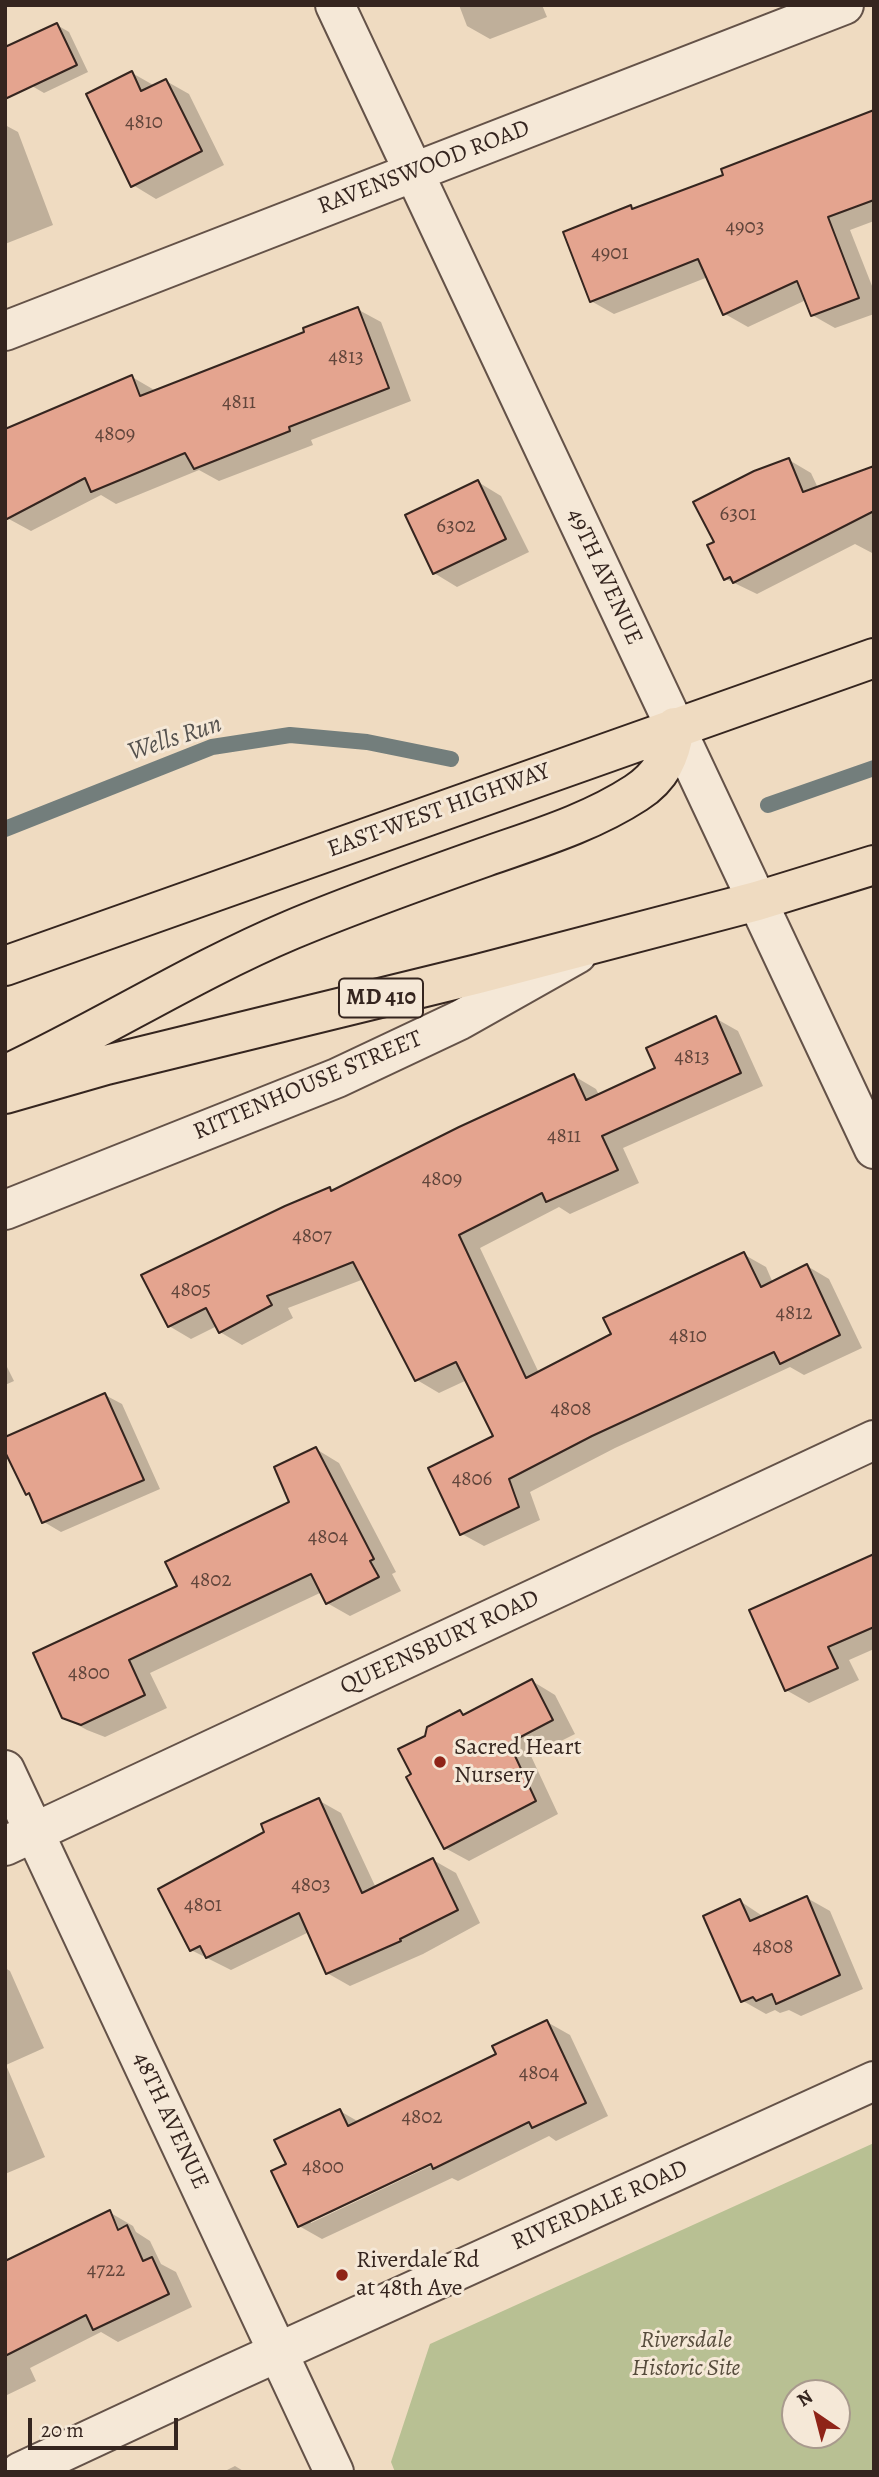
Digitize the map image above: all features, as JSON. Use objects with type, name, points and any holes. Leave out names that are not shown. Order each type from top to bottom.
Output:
[{"type":"main road","name":"EAST-WEST HIGHWAY","points":[[5,966],[874,658]]},
{"type":"main road","points":[[5,1075],[289,931],[385,892],[556,832],[599,814],[638,792],[662,771],[672,750],[675,727]]},
{"type":"main road","name":"MD 410","points":[[5,1094],[106,1065],[478,974],[757,901],[874,865]]},
{"type":"street","name":"49TH AVENUE","points":[[335,5],[874,1149]]},
{"type":"street","name":"RAVENSWOOD ROAD","points":[[5,331],[844,5]]},
{"type":"street","name":"RITTENHOUSE STREET","points":[[5,1210],[337,1078],[460,1020],[600,941]]},
{"type":"street","name":"QUEENSBURY ROAD","points":[[20,1840],[874,1440]]},
{"type":"street","name":"48TH AVENUE","points":[[5,1770],[20,1840],[278,2352],[334,2472]]},
{"type":"street","name":"RIVERDALE ROAD","points":[[20,2472],[874,2081]]},
{"type":"green space","name":"Riversdale Historic Site","points":[[874,2143],[874,2472],[395,2472],[391,2462],[430,2344]]},
{"type":"building","points":[[57,23],[77,65],[5,99],[5,47]]},
{"type":"building","points":[[132,71],[141,91],[166,79],[202,151],[131,187],[86,94]]},
{"type":"building","points":[[874,110],[874,200],[828,217],[859,298],[811,316],[797,281],[723,315],[698,259],[590,302],[563,232],[631,205],[632,209],[723,175],[721,169]]},
{"type":"building","points":[[358,307],[389,388],[289,427],[290,431],[194,469],[185,453],[91,492],[85,478],[5,520],[5,429],[132,375],[140,396],[304,332],[303,328]]},
{"type":"building","points":[[789,458],[803,492],[874,466],[874,511],[733,583],[730,577],[724,580],[707,545],[714,542],[693,502],[754,471]]},
{"type":"building","points":[[478,480],[506,539],[433,574],[405,515]]},
{"type":"building","points":[[716,1016],[741,1073],[602,1136],[618,1170],[546,1202],[542,1193],[459,1235],[526,1378],[611,1334],[603,1318],[744,1252],[761,1287],[807,1264],[840,1335],[780,1364],[774,1352],[592,1436],[509,1479],[519,1507],[460,1535],[428,1468],[493,1436],[456,1362],[415,1381],[353,1262],[267,1296],[272,1305],[219,1333],[206,1308],[168,1327],[141,1275],[285,1206],[330,1187],[331,1191],[459,1127],[574,1074],[586,1100],[655,1068],[646,1048]]},
{"type":"building","points":[[105,1393],[144,1480],[42,1523],[29,1493],[26,1495],[5,1452],[5,1437]]},
{"type":"building","points":[[316,1447],[374,1559],[370,1561],[379,1577],[326,1604],[311,1574],[129,1660],[145,1695],[81,1725],[62,1718],[33,1653],[177,1586],[165,1562],[289,1502],[274,1467]]},
{"type":"building","points":[[874,1554],[874,1627],[828,1647],[838,1668],[785,1691],[749,1610]]},
{"type":"building","points":[[532,1679],[553,1720],[509,1743],[536,1801],[444,1849],[406,1777],[411,1774],[398,1749],[425,1736],[427,1727],[460,1710],[463,1715]]},
{"type":"building","points":[[319,1798],[362,1893],[433,1858],[458,1910],[400,1939],[401,1941],[326,1974],[299,1913],[206,1958],[200,1946],[190,1951],[158,1889],[264,1832],[261,1824]]},
{"type":"building","points":[[807,1896],[840,1975],[776,2004],[772,1994],[756,2001],[753,1997],[741,2002],[703,1916],[740,1899],[750,1921]]},
{"type":"building","points":[[547,2020],[586,2103],[532,2128],[529,2122],[433,2169],[431,2164],[298,2227],[271,2171],[286,2164],[274,2140],[340,2109],[348,2126],[496,2054],[492,2046]]},
{"type":"building","points":[[110,2210],[118,2230],[127,2225],[143,2261],[152,2257],[169,2294],[93,2330],[86,2315],[5,2356],[5,2261]]},
{"type":"waterway","name":"Wells Run","points":[[5,829],[212,747],[290,735],[367,742],[451,759]]},
{"type":"waterway","points":[[768,805],[874,768]]},
{"type":"place","name":"Sacred Heart Nursery","points":[[440,1762]]},
{"type":"place","name":"Riverdale Rd at 48th Ave","points":[[342,2275]]}]
